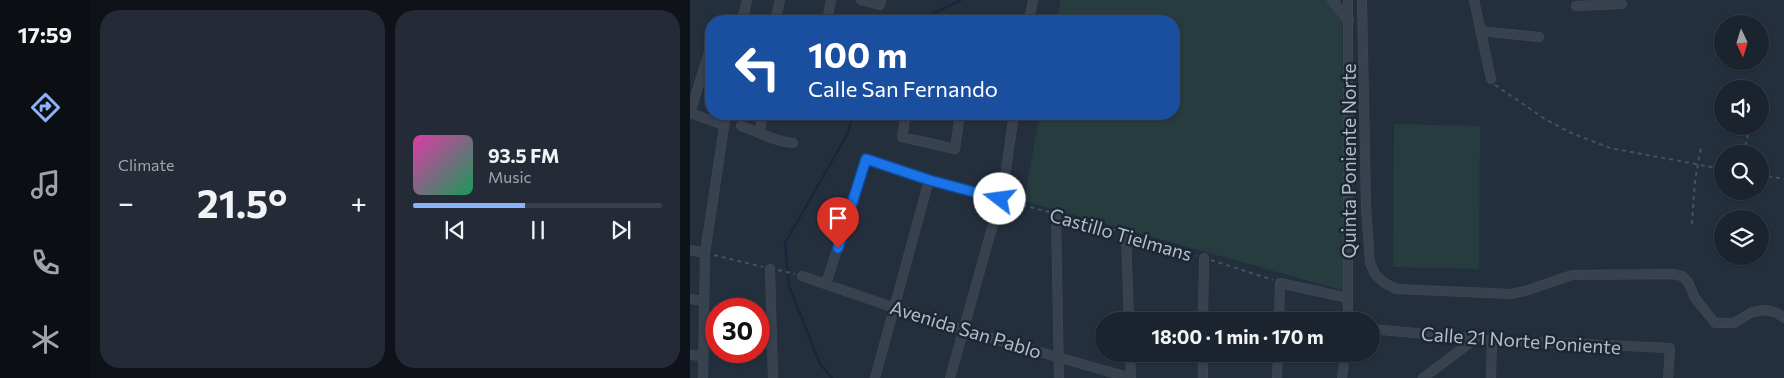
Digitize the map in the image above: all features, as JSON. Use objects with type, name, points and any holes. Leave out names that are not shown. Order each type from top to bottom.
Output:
[{"type":"street","points":[[743,15],[747,0]]},
{"type":"street","points":[[776,15],[780,0]]},
{"type":"street","points":[[828,15],[831,0]]},
{"type":"street","points":[[861,0],[880,3]]},
{"type":"street","points":[[1030,15],[1033,0]]},
{"type":"street","points":[[1332,0],[1349,21]]},
{"type":"street","name":"Quinta Poniente Norte","points":[[1348,0],[1348,312]]},
{"type":"street","points":[[1362,0],[1366,206],[1370,263],[1375,274],[1383,282],[1396,289],[1512,294],[1572,275],[1673,274],[1682,276],[1688,282],[1695,298],[1715,323],[1734,323],[1752,312],[1766,310],[1777,313],[1784,318]]},
{"type":"street","points":[[1474,0],[1491,79]]},
{"type":"street","points":[[1576,6],[1597,2],[1622,4]]},
{"type":"street","points":[[1480,32],[1539,37]]},
{"type":"street","points":[[705,65],[690,113],[705,118]]},
{"type":"street","points":[[710,120],[724,125]]},
{"type":"street","points":[[703,378],[705,253],[725,120]]},
{"type":"street","points":[[760,132],[761,120]]},
{"type":"street","points":[[905,120],[902,136],[955,149],[959,120]]},
{"type":"street","points":[[1004,184],[1013,120]]},
{"type":"street","points":[[741,126],[760,132],[768,138],[793,143]]},
{"type":"street","points":[[826,284],[866,159],[929,180],[1000,199],[950,378]]},
{"type":"street","points":[[875,378],[929,180]]},
{"type":"street","points":[[1056,214],[1059,378]]},
{"type":"street","points":[[1126,234],[1129,312]]},
{"type":"street","points":[[690,250],[705,253]]},
{"type":"street","points":[[1204,258],[1204,312]]},
{"type":"street","points":[[773,378],[774,270]]},
{"type":"street","name":"Avenida San Pablo","points":[[802,276],[963,330],[1131,378]]},
{"type":"street","points":[[1279,312],[1280,283],[1348,298]]},
{"type":"street","points":[[690,299],[704,301]]},
{"type":"street","name":"Calle 21 Norte Poniente","points":[[1380,331],[1492,340],[1670,348],[1668,378]]},
{"type":"street","points":[[1423,378],[1475,338]]},
{"type":"street","points":[[1491,378],[1492,340]]},
{"type":"street","points":[[690,355],[703,356]]},
{"type":"street","points":[[1130,362],[1131,378]]},
{"type":"street","points":[[1203,362],[1203,378]]},
{"type":"street","points":[[1277,378],[1278,362]]},
{"type":"street","points":[[1342,378],[1344,362]]},
{"type":"path","points":[[1491,79],[1496,88],[1569,132],[1610,148],[1714,168]]},
{"type":"path","points":[[1692,224],[1695,181],[1701,146]]},
{"type":"path","points":[[1769,176],[1784,179]]},
{"type":"path","name":"Castillo Tielmans","points":[[1000,199],[1126,234],[1280,283]]},
{"type":"path","points":[[705,253],[802,276]]},
{"type":"green space","points":[[1061,0],[1341,0],[1345,291],[1024,201],[1039,120],[1180,120],[1180,15],[1058,15]]},
{"type":"green space","points":[[1394,124],[1480,126],[1479,269],[1393,267]]},
{"type":"waterway","points":[[930,15],[961,0]]},
{"type":"waterway","points":[[832,378],[820,364],[789,286],[785,243],[848,133],[851,120]]},
{"type":"route","points":[[838,248],[866,159],[929,180],[1000,199]]}]
